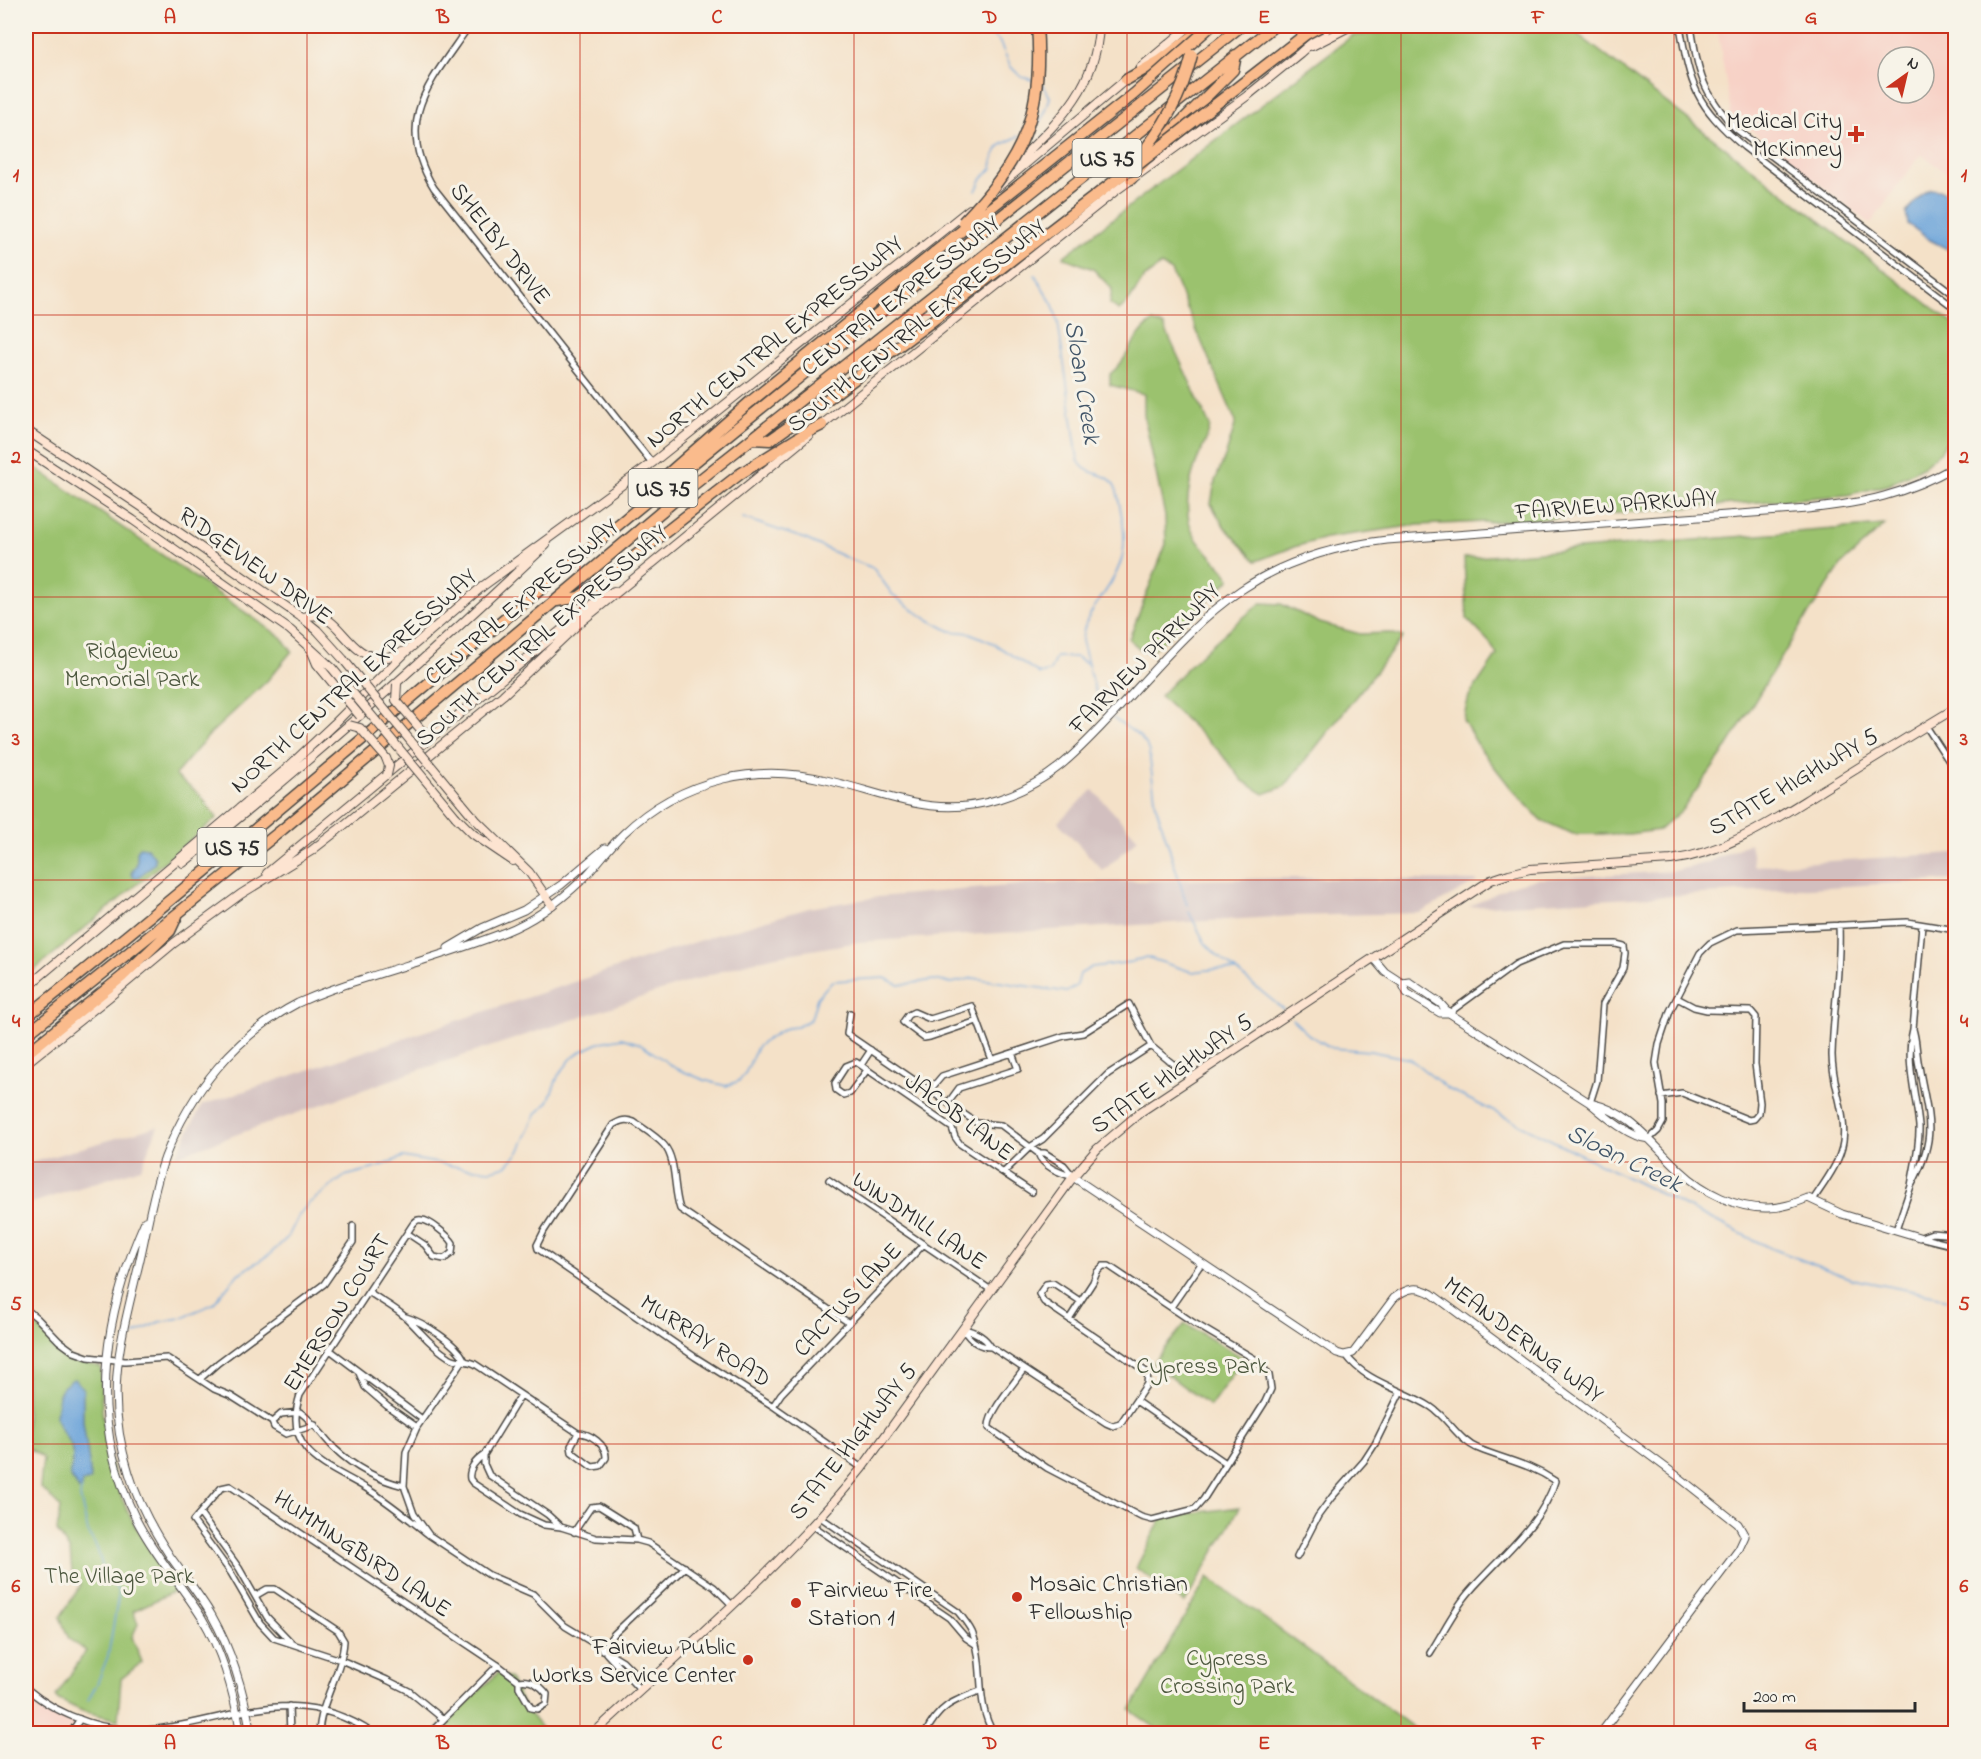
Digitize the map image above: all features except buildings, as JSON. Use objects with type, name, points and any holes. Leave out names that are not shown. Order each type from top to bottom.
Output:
[{"type":"highway","points":[[934,252],[995,187],[1020,146],[1030,118],[1037,86],[1039,49],[1036,26]]},
{"type":"highway","points":[[1128,176],[1172,110],[1188,73],[1197,26]]},
{"type":"highway","points":[[550,581],[750,402],[934,252],[1134,94],[1210,26]]},
{"type":"highway","points":[[1126,80],[1161,60],[1210,26]]},
{"type":"highway","name":"CENTRAL EXPRESSWAY","points":[[26,1017],[777,394],[1241,26]]},
{"type":"highway","name":"CENTRAL EXPRESSWAY","points":[[26,1035],[283,829],[659,513],[1274,26]]},
{"type":"highway","points":[[1128,176],[1131,170],[1299,39],[1321,26]]},
{"type":"highway","points":[[752,439],[770,440],[871,368],[988,278],[1128,176],[1233,70],[1236,55]]},
{"type":"highway","points":[[554,602],[579,597],[741,474],[822,425]]},
{"type":"highway","points":[[26,1054],[123,976],[170,931],[180,911]]},
{"type":"highway","points":[[26,1006],[60,989]]},
{"type":"main road","points":[[975,205],[1076,99],[1096,54],[1099,26]]},
{"type":"main road","name":"NORTH CENTRAL EXPRESSWAY","points":[[26,988],[285,770],[407,651],[483,586],[652,463],[1045,149],[1190,26]]},
{"type":"main road","name":"SOUTH CENTRAL EXPRESSWAY","points":[[26,1063],[174,943],[241,894],[311,851],[347,823],[503,695],[560,641],[630,583],[1128,176],[1247,96],[1330,26]]},
{"type":"main road","points":[[1300,53],[1350,26]]},
{"type":"main road","name":"RIDGEVIEW DRIVE","points":[[26,430],[214,556],[317,630],[476,820],[529,872],[552,905]]},
{"type":"main road","name":"RIDGEVIEW DRIVE","points":[[26,450],[133,519],[290,630],[332,668],[363,713],[407,759],[456,817],[473,834],[529,872]]},
{"type":"main road","points":[[151,883],[174,869],[350,725],[565,528]]},
{"type":"main road","points":[[204,570],[214,556]]},
{"type":"main road","points":[[241,894],[599,600],[630,583]]},
{"type":"main road","points":[[301,617],[322,616],[358,648],[373,656],[382,658],[407,651]]},
{"type":"main road","points":[[397,684],[396,700],[422,731],[435,735]]},
{"type":"main road","name":"STATE HIGHWAY 5","points":[[593,1734],[732,1605],[820,1517],[862,1468],[1073,1177],[1097,1149],[1119,1129],[1190,1078],[1479,887],[1509,874],[1537,868],[1671,860],[1691,857],[1730,844],[1956,708]]},
{"type":"main road","points":[[350,725],[360,728],[386,758],[389,766],[387,775]]},
{"type":"street","name":"SHELBY DRIVE","points":[[469,26],[434,76],[419,105],[416,141],[423,169],[434,188],[652,463]]},
{"type":"street","points":[[1680,26],[1688,69],[1697,94],[1713,118],[1729,134],[1956,309]]},
{"type":"street","points":[[1691,26],[1695,58],[1704,82],[1713,102],[1736,129],[1955,296]]},
{"type":"street","points":[[1729,134],[1736,129]]},
{"type":"street","points":[[1858,235],[1864,227]]},
{"type":"street","name":"FAIRVIEW PARKWAY","points":[[435,956],[482,928],[524,910],[546,896],[652,810],[684,792],[724,779],[752,775],[792,775],[823,779],[897,801],[921,805],[956,806],[982,804],[1034,785],[1083,746],[1211,614],[1244,588],[1292,564],[1338,549],[1387,540],[1846,505],[1887,496],[1923,483],[1956,466]]},
{"type":"street","points":[[1926,726],[1956,772]]},
{"type":"street","name":"FAIRVIEW PARKWAY","points":[[251,1734],[236,1668],[225,1640],[211,1614],[150,1523],[132,1482],[118,1428],[115,1384],[117,1361],[151,1207],[166,1156],[185,1113],[214,1071],[237,1046],[277,1016],[305,1000],[336,988],[507,931],[552,905],[581,881],[625,831]]},
{"type":"street","points":[[1649,1139],[1658,1131],[1663,1122],[1656,1063],[1659,1044],[1677,998],[1700,953],[1710,943],[1737,930],[1906,922],[1956,930]]},
{"type":"street","points":[[1813,1200],[1838,1158],[1843,1144],[1843,1116],[1832,1057],[1840,948],[1839,926]]},
{"type":"street","points":[[1911,1186],[1919,1130],[1917,1103],[1910,1073],[1910,1044],[1922,926]]},
{"type":"street","points":[[1449,1013],[1516,964],[1564,944],[1624,946],[1623,968],[1603,1004],[1597,1081],[1590,1102]]},
{"type":"street","points":[[1373,958],[1385,972],[1402,982],[1409,982],[1440,1003],[1449,1013],[1590,1102],[1608,1107],[1643,1131],[1681,1171],[1713,1194],[1743,1206],[1767,1208],[1786,1206],[1809,1198],[1842,1214],[1956,1246]]},
{"type":"street","points":[[1661,1096],[1682,1093],[1749,1120],[1754,1119],[1759,1113],[1760,1103],[1755,1064],[1756,1017],[1751,1011],[1707,1010],[1694,1007],[1677,998]]},
{"type":"street","points":[[930,1090],[942,1076],[1064,1036],[1083,1034],[1129,1004],[1151,1046],[1190,1078]]},
{"type":"street","points":[[977,1021],[930,1038],[924,1038],[903,1022],[914,1011],[930,1019],[972,1006],[992,1060]]},
{"type":"street","points":[[850,1013],[847,1034],[977,1123],[1001,1125],[1038,1153],[1045,1153],[1064,1165],[1073,1177],[1337,1353],[1346,1355],[1353,1365],[1400,1393],[1432,1408],[1461,1437],[1478,1448],[1526,1465],[1555,1481],[1547,1500],[1526,1530],[1469,1592],[1430,1653]]},
{"type":"street","points":[[1896,1230],[1911,1186],[1922,1166],[1930,1128],[1913,1029]]},
{"type":"street","points":[[1004,1172],[1030,1147],[1043,1139],[1108,1074],[1151,1046]]},
{"type":"street","points":[[867,1070],[850,1093],[843,1095],[836,1090],[835,1083],[846,1066],[856,1062],[861,1065],[871,1050]]},
{"type":"street","points":[[948,1103],[959,1088],[1018,1069],[1012,1053]]},
{"type":"street","name":"JACOB LANE","points":[[861,1065],[952,1128],[960,1144],[1032,1191]]},
{"type":"street","name":"MURRAY ROAD","points":[[849,1323],[680,1209],[675,1193],[672,1159],[666,1147],[634,1122],[621,1120],[613,1125],[537,1245],[538,1249],[695,1358],[773,1406],[862,1468]]},
{"type":"street","name":"WINDMILL LANE","points":[[829,1180],[991,1290]]},
{"type":"street","name":"FAIRVIEW PARKWAY","points":[[151,1207],[128,1258],[112,1328],[107,1359],[105,1408],[108,1430],[119,1475],[136,1520],[202,1619],[215,1644],[226,1671],[241,1734]]},
{"type":"street","name":"EMERSON COURT","points":[[407,1233],[425,1245],[430,1254],[438,1259],[448,1257],[453,1250],[452,1239],[424,1220],[417,1220],[407,1233],[300,1395],[297,1411],[298,1431],[307,1450],[320,1463],[369,1490],[489,1575],[533,1594],[565,1626],[623,1661],[643,1687]]},
{"type":"street","points":[[200,1379],[324,1284],[353,1242],[353,1226]]},
{"type":"street","points":[[1919,1237],[1932,1233],[1956,1235]]},
{"type":"street","name":"CACTUS LANE","points":[[773,1406],[924,1244]]},
{"type":"street","points":[[1171,1307],[1201,1264]]},
{"type":"street","points":[[1024,1369],[988,1423],[989,1428],[1047,1468],[1109,1498],[1141,1517],[1152,1520],[1194,1509],[1203,1500],[1271,1389],[1269,1376],[1258,1361],[1109,1266],[1103,1266],[1097,1272],[1069,1319]]},
{"type":"street","points":[[963,1329],[971,1330],[991,1347],[1106,1424],[1113,1426],[1120,1424],[1147,1384],[1148,1373],[1044,1302],[1040,1294],[1046,1284],[1053,1283],[1080,1301]]},
{"type":"street","name":"MEANDERING WAY","points":[[1346,1355],[1355,1350],[1395,1298],[1408,1289],[1422,1288],[1680,1478],[1738,1524],[1745,1533],[1739,1549],[1600,1734]]},
{"type":"street","points":[[369,1292],[404,1316],[427,1341],[448,1356],[454,1360],[464,1359]]},
{"type":"street","points":[[26,1309],[68,1349],[88,1356],[117,1361],[167,1358],[214,1389],[246,1404],[272,1422]]},
{"type":"street","points":[[404,1316],[418,1321],[454,1345],[464,1359],[578,1433],[584,1433],[606,1450],[606,1458],[600,1466],[592,1467],[572,1452],[571,1446],[578,1433]]},
{"type":"street","points":[[330,1350],[359,1374],[365,1388],[417,1427]]},
{"type":"street","points":[[429,1534],[414,1514],[404,1486],[406,1452],[417,1427],[464,1359]]},
{"type":"street","points":[[359,1374],[371,1379],[392,1398],[422,1419]]},
{"type":"street","points":[[1297,1557],[1322,1511],[1364,1461],[1375,1444],[1400,1393]]},
{"type":"street","points":[[522,1395],[484,1455],[470,1470],[470,1479],[473,1483],[520,1514],[544,1525],[561,1527],[596,1538],[637,1540],[655,1546],[714,1587],[732,1605]]},
{"type":"street","points":[[1136,1401],[1226,1463]]},
{"type":"street","name":"EMERSON COURT","points":[[315,1425],[285,1434],[274,1427],[272,1422],[281,1414],[297,1411],[306,1416],[315,1425],[336,1449],[353,1463],[375,1477],[404,1486]]},
{"type":"street","points":[[484,1455],[484,1464],[489,1475],[549,1515],[561,1527]]},
{"type":"street","name":"HUMMINGBIRD LANE","points":[[291,1642],[274,1638],[260,1623],[225,1564],[193,1521],[221,1488],[230,1486],[498,1665],[519,1682],[531,1681],[547,1694],[546,1704],[538,1709],[531,1708],[519,1687],[519,1682]]},
{"type":"street","points":[[574,1532],[589,1510],[599,1506],[634,1528],[637,1540]]},
{"type":"street","points":[[200,1514],[227,1549],[267,1617],[291,1642],[341,1660],[409,1691],[443,1719]]},
{"type":"street","points":[[820,1517],[958,1612],[973,1633],[983,1710],[994,1734]]},
{"type":"street","points":[[812,1525],[949,1618],[966,1638],[975,1644]]},
{"type":"street","points":[[604,1651],[614,1634],[685,1567]]},
{"type":"street","points":[[255,1596],[267,1589],[275,1589],[338,1631],[344,1641],[341,1660],[319,1734]]},
{"type":"street","points":[[429,1734],[498,1665]]},
{"type":"street","points":[[26,1688],[47,1704],[80,1719],[130,1730],[156,1729],[247,1710],[289,1706],[324,1711],[348,1719],[374,1734]]},
{"type":"street","points":[[926,1734],[938,1711],[953,1701],[980,1691]]},
{"type":"street","points":[[289,1706],[290,1734]]},
{"type":"street","points":[[70,1734],[80,1719]]},
{"type":"shaded area","name":"Medical City McKinney","points":[[1717,26],[1955,26],[1955,179],[1921,154],[1870,224],[1731,114]]},
{"type":"shaded area","points":[[1093,790],[1138,839],[1103,871],[1058,822]]},
{"type":"shaded area","points":[[1750,843],[1754,866],[1955,853],[1955,880],[1469,907],[1508,887],[1536,879],[1674,871],[1706,863]]},
{"type":"shaded area","points":[[1289,878],[1478,881],[1420,913],[1294,916],[932,937],[859,942],[776,956],[743,964],[413,1072],[176,1156],[202,1105],[716,935],[809,908],[878,897],[1045,883]]},
{"type":"shaded area","points":[[158,1126],[141,1168],[26,1205],[26,1164]]},
{"type":"shaded area","points":[[26,1692],[41,1704],[81,1725],[75,1733],[26,1733]]},
{"type":"green space","points":[[1567,26],[1955,325],[1955,427],[1941,451],[1922,467],[1888,485],[1847,495],[1532,520],[1418,525],[1326,538],[1256,561],[1224,526],[1211,504],[1215,481],[1236,422],[1171,271],[1161,265],[1144,278],[1129,301],[1119,310],[1110,304],[1112,289],[1093,269],[1063,257],[1352,36],[1402,30]]},
{"type":"green space","points":[[1153,322],[1164,326],[1210,426],[1190,482],[1189,519],[1198,541],[1230,579],[1170,636],[1149,652],[1140,649],[1129,639],[1166,544],[1165,516],[1144,415],[1144,394],[1110,385],[1110,374],[1122,362],[1140,334]]},
{"type":"green space","name":"Ridgeview Memorial Park","points":[[26,461],[281,637],[292,651],[267,681],[211,733],[175,775],[199,794],[217,818],[26,977]]},
{"type":"green space","points":[[1885,525],[1842,564],[1800,627],[1722,755],[1682,810],[1659,830],[1629,834],[1573,834],[1541,820],[1511,788],[1479,747],[1463,720],[1469,696],[1497,655],[1490,643],[1467,619],[1464,558]]},
{"type":"green space","points":[[1261,603],[1281,604],[1320,623],[1360,634],[1391,633],[1403,637],[1285,786],[1264,794],[1243,781],[1219,751],[1160,696],[1208,648]]},
{"type":"green space","name":"The Village Park","points":[[33,1321],[65,1355],[101,1367],[103,1423],[120,1495],[151,1552],[177,1590],[133,1611],[138,1624],[132,1637],[142,1662],[121,1679],[118,1720],[82,1711],[57,1699],[56,1696],[86,1651],[69,1639],[60,1617],[81,1585],[72,1572],[70,1551],[57,1531],[60,1507],[40,1487],[43,1458],[26,1447],[26,1333]]},
{"type":"green space","name":"Cypress Park","points":[[1185,1324],[1244,1358],[1210,1406],[1152,1363]]},
{"type":"green space","name":"Cypress Crossing Park","points":[[1240,1507],[1185,1603],[1136,1568],[1162,1517]]},
{"type":"green space","name":"Cypress Crossing Park","points":[[1208,1577],[1421,1733],[1163,1733],[1130,1710]]},
{"type":"green space","points":[[498,1673],[510,1678],[525,1708],[545,1733],[434,1733]]},
{"type":"water","points":[[1931,189],[1939,190],[1955,199],[1955,253],[1930,240],[1908,224],[1906,213],[1923,193]]},
{"type":"water","points":[[140,847],[147,848],[155,858],[155,863],[139,877],[134,878],[131,873],[137,864],[137,851]]},
{"type":"water","points":[[73,1379],[83,1389],[83,1421],[90,1470],[90,1481],[82,1482],[79,1490],[70,1476],[73,1456],[71,1445],[59,1426],[56,1416],[59,1395],[63,1387]]},
{"type":"waterway","name":"Sloan Creek","points":[[959,26],[987,31],[999,41],[1011,67],[1021,77],[1033,80]]},
{"type":"waterway","name":"Sloan Creek","points":[[1031,129],[1041,119],[1049,102],[1050,97],[1043,85]]},
{"type":"waterway","name":"Sloan Creek","points":[[976,191],[981,180],[992,168],[994,155],[1001,145],[1019,136]]},
{"type":"waterway","name":"Sloan Creek","points":[[1035,275],[1053,305],[1058,322],[1078,460],[1087,470],[1109,479],[1118,494],[1124,536],[1120,565],[1089,616],[1082,641],[1095,690],[1103,708],[1109,715]]},
{"type":"waterway","points":[[743,518],[805,539],[873,568],[893,595],[922,616],[950,631],[970,633],[993,643],[1040,674],[1050,671],[1056,657],[1076,657],[1089,665]]},
{"type":"waterway","name":"Sloan Creek","points":[[1113,718],[1138,735],[1146,744],[1156,806],[1187,905]]},
{"type":"waterway","name":"Sloan Creek","points":[[1189,912],[1205,943],[1283,1009]]},
{"type":"waterway","points":[[133,1335],[159,1322],[180,1318],[213,1304],[238,1274],[269,1255],[288,1237],[299,1215],[308,1204],[345,1176],[376,1168],[403,1157],[464,1168],[491,1170],[506,1166],[519,1152],[536,1114],[548,1102],[558,1076],[571,1059],[601,1042],[622,1038],[641,1044],[675,1068],[726,1086],[739,1081],[745,1074],[757,1047],[786,1028],[797,1027],[811,1019],[817,998],[832,981],[885,978],[899,985],[934,980],[952,983],[973,978],[1067,992],[1077,985],[1080,974],[1092,967],[1132,962],[1146,957],[1192,972],[1216,969],[1236,971]]},
{"type":"waterway","name":"Sloan Creek","points":[[1292,1019],[1309,1035],[1332,1048],[1370,1051],[1410,1059],[1448,1089],[1768,1247],[1852,1279],[1938,1296],[1956,1305]]},
{"type":"waterway","points":[[81,1489],[80,1497],[88,1532],[97,1548],[104,1572],[118,1591],[108,1656],[88,1700]]},
{"type":"place","name":"Medical City McKinney","points":[[1856,134]]},
{"type":"place","name":"Mosaic Christian Fellowship","points":[[1017,1597]]},
{"type":"place","name":"Fairview Fire Station 1","points":[[796,1603]]},
{"type":"place","name":"Fairview Public Works Service Center","points":[[748,1660]]}]
